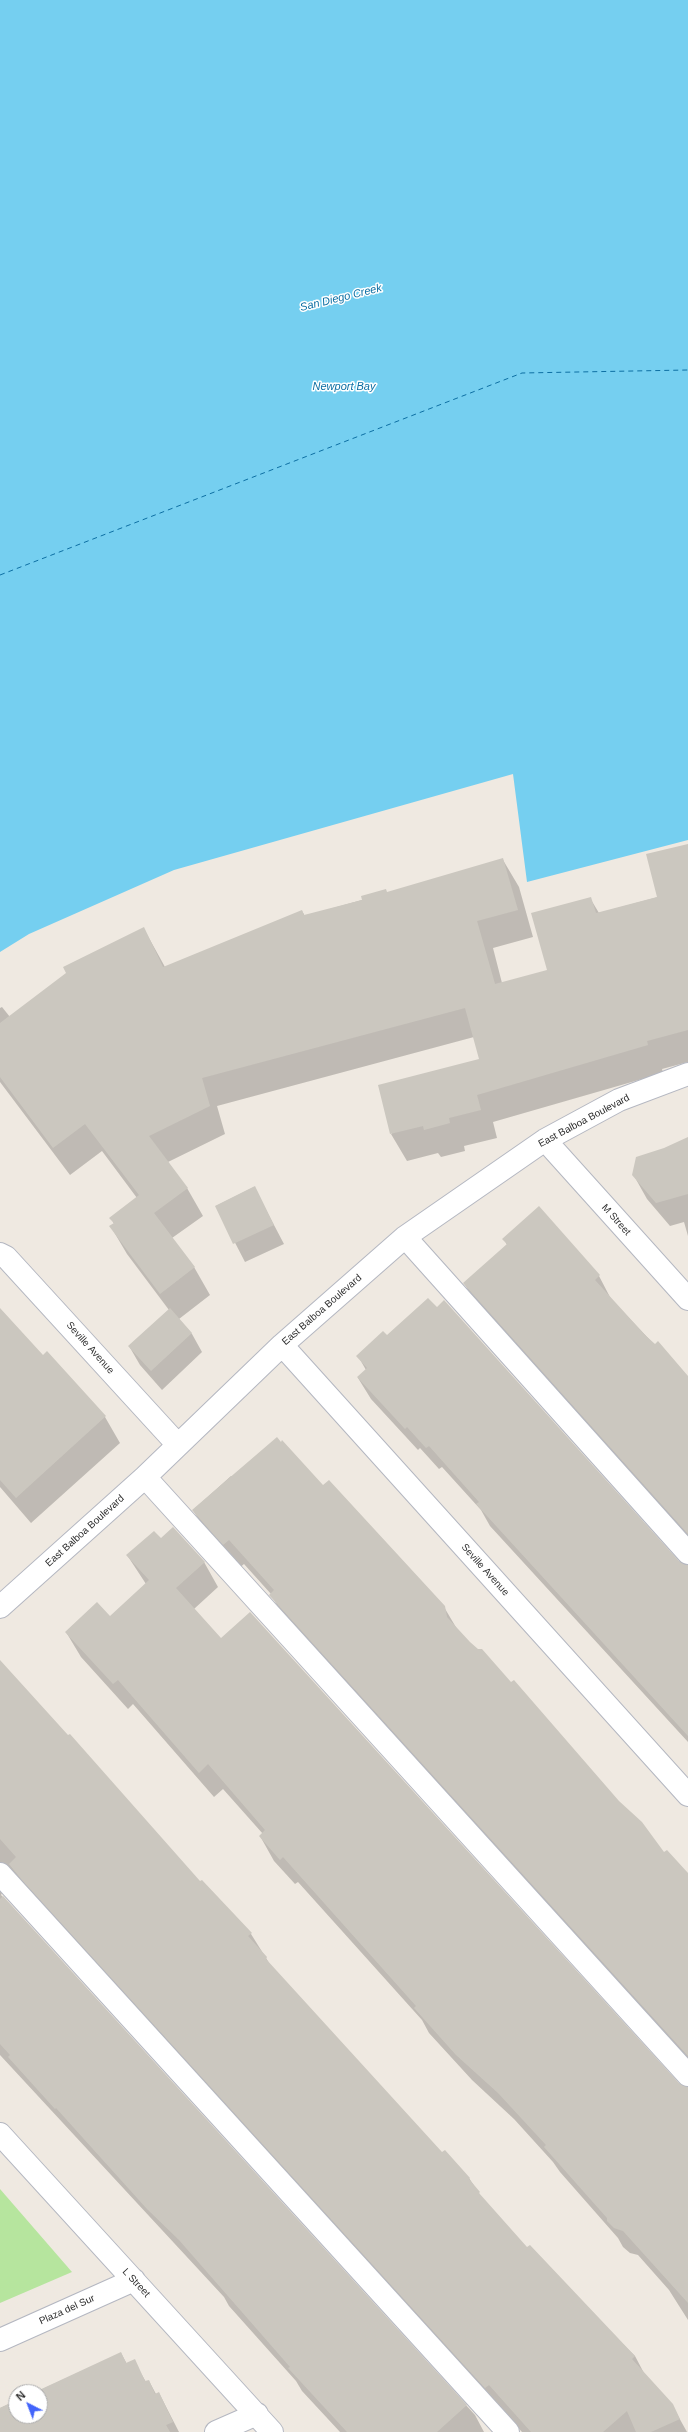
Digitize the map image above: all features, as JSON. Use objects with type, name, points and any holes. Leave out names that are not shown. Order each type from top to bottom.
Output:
[{"type":"street","name":"East Balboa Boulevard","points":[[0,1607],[145,1477],[282,1345],[405,1237],[545,1140],[619,1100],[688,1074]]},
{"type":"street","name":"M Street","points":[[545,1140],[685,1290]]},
{"type":"street","points":[[405,1237],[688,1553]]},
{"type":"street","name":"Seville Avenue","points":[[0,1254],[6,1257],[178,1445]]},
{"type":"street","name":"Seville Avenue","points":[[282,1345],[688,1795]]},
{"type":"street","points":[[145,1477],[688,2075]]},
{"type":"street","points":[[0,1874],[508,2432]]},
{"type":"street","name":"L Street","points":[[0,2134],[272,2432]]},
{"type":"street","name":"Plaza del Sur","points":[[0,2340],[134,2280]]},
{"type":"street","points":[[216,2432],[257,2414]]},
{"type":"green space","points":[[0,2189],[72,2272],[0,2303]]},
{"type":"water","name":"Newport Bay","points":[[0,0],[688,0],[688,840],[527,882],[513,774],[174,870],[29,934],[0,952]]},
{"type":"building","points":[[688,844],[688,1030],[647,1041],[648,1045],[477,1095],[481,1110],[449,1118],[450,1123],[424,1130],[423,1126],[390,1134],[378,1085],[479,1059],[465,1008],[202,1078],[210,1106],[149,1136],[188,1188],[154,1213],[195,1267],[160,1294],[109,1226],[114,1223],[109,1218],[139,1195],[85,1124],[53,1148],[0,1077],[0,1023],[66,973],[63,967],[144,927],[163,967],[302,910],[304,915],[362,900],[361,896],[386,889],[387,892],[503,858],[518,910],[477,921],[495,984],[547,970],[531,913],[591,897],[596,913],[657,897],[646,854]]},
{"type":"building","points":[[688,1137],[688,1194],[656,1203],[632,1175],[636,1157],[664,1148]]},
{"type":"building","points":[[255,1186],[274,1225],[233,1244],[215,1206]]},
{"type":"building","points":[[539,1206],[600,1275],[595,1280],[646,1336],[655,1344],[658,1341],[688,1376],[688,1534],[463,1283],[507,1244],[502,1239]]},
{"type":"building","points":[[428,1298],[437,1307],[444,1300],[679,1561],[688,1565],[688,1736],[476,1504],[479,1502],[429,1446],[426,1448],[407,1427],[405,1429],[357,1377],[367,1368],[356,1356],[383,1331],[387,1335]]},
{"type":"building","points":[[0,1308],[43,1355],[47,1351],[106,1416],[16,1498],[0,1480]]},
{"type":"building","points":[[170,1308],[192,1333],[151,1371],[128,1346]]},
{"type":"building","points":[[277,1437],[281,1442],[282,1440],[323,1485],[329,1480],[445,1606],[447,1617],[470,1642],[478,1649],[482,1649],[511,1682],[514,1680],[619,1801],[642,1822],[664,1852],[667,1850],[688,1873],[688,2056],[269,1595],[274,1590],[229,1540],[223,1545],[192,1510]]},
{"type":"building","points":[[173,1527],[205,1562],[176,1588],[221,1638],[250,1612],[679,2083],[688,2087],[688,2303],[623,2231],[614,2228],[607,2221],[607,2218],[544,2147],[546,2145],[498,2093],[456,2055],[414,2008],[416,2006],[283,1857],[280,1860],[259,1836],[265,1830],[208,1764],[199,1773],[118,1680],[113,1684],[65,1632],[97,1602],[110,1616],[149,1580],[126,1555],[154,1531],[161,1538]]},
{"type":"building","points":[[0,1660],[68,1735],[70,1734],[200,1881],[202,1880],[252,1933],[248,1936],[267,1957],[266,1959],[442,2152],[445,2150],[470,2178],[469,2179],[480,2192],[479,2193],[527,2247],[530,2245],[635,2356],[632,2359],[673,2404],[680,2419],[651,2432],[636,2432],[627,2411],[603,2432],[531,2432],[489,2385],[485,2388],[22,1880],[9,1864],[16,1857],[0,1839]]},
{"type":"building","points":[[3,1896],[467,2405],[437,2432],[347,2432],[288,2368],[290,2367],[179,2240],[147,2209],[8,2057],[10,2055],[0,2044],[0,1899]]},
{"type":"building","points":[[121,2352],[126,2363],[135,2359],[145,2381],[149,2380],[155,2394],[159,2392],[173,2422],[166,2425],[170,2432],[0,2432],[0,2408],[8,2404],[8,2424],[48,2424],[48,2386]]},
{"type":"ferry route","points":[[0,575],[522,373],[688,370]]},
{"type":"water label","name":"San Diego Creek","points":[[341,298]]}]
